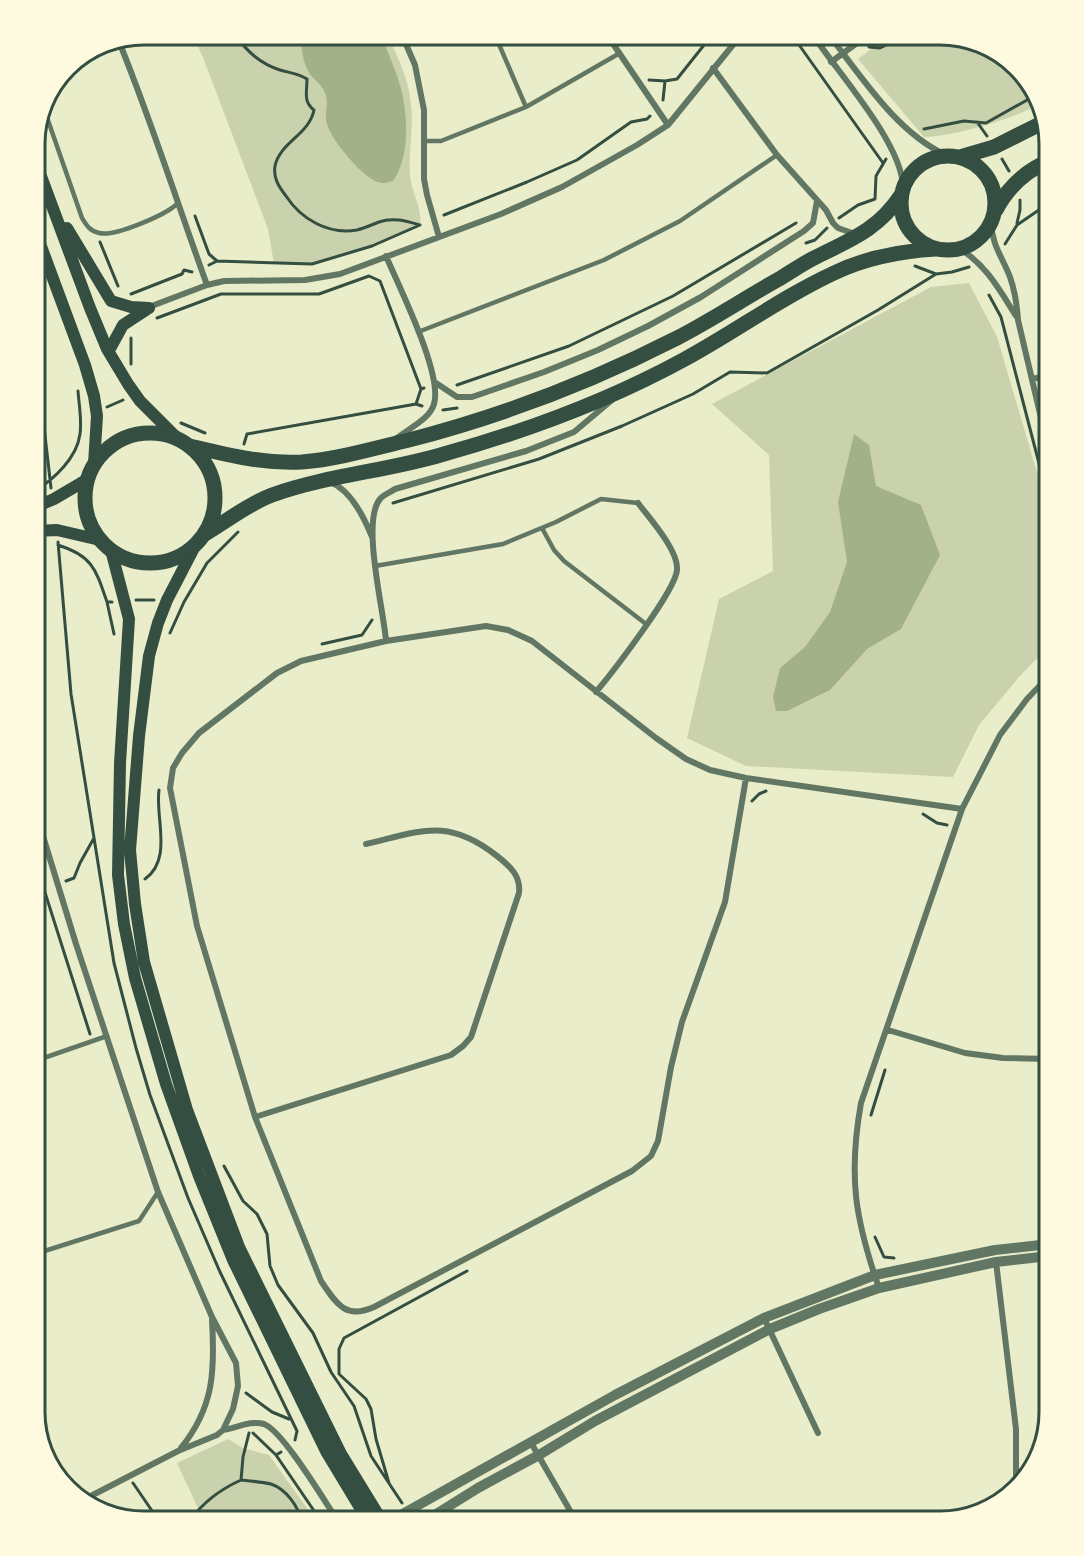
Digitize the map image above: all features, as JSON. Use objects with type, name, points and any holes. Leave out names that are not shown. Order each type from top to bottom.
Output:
[{"type":"main road","points":[[190,446],[240,459],[303,462],[387,446],[521,407],[596,377],[678,337],[812,259],[861,235],[883,218],[908,177],[921,164],[933,157],[953,156],[994,147],[1037,125]]},
{"type":"main road","points":[[953,156],[978,166],[991,182],[994,192],[993,217]]},
{"type":"main road","points":[[205,534],[250,506],[271,496],[442,455],[497,439],[589,404],[682,360],[836,272],[866,261],[912,250],[953,250],[969,245],[978,239],[1005,193],[1039,166]]},
{"type":"main road","points":[[45,184],[107,349],[136,395],[177,438],[190,446],[207,464],[215,487],[215,512],[167,600],[149,656],[140,725],[130,850],[144,962],[187,1110],[239,1247],[341,1454],[376,1511]]},
{"type":"main road","points":[[902,190],[902,215],[910,233],[926,245],[936,249]]},
{"type":"main road","points":[[53,204],[111,301],[131,307],[149,308]]},
{"type":"main road","points":[[45,257],[85,365],[94,396],[96,409],[94,464]]},
{"type":"main road","points":[[107,349],[111,347],[123,325],[149,308]]},
{"type":"main road","points":[[177,438],[146,433],[117,442],[94,464],[88,478],[85,500],[89,522],[106,545],[129,619],[120,763],[118,875],[124,924],[135,978],[169,1092],[199,1176],[233,1260],[327,1453],[362,1511]]},
{"type":"main road","points":[[45,502],[88,478]]},
{"type":"main road","points":[[45,531],[57,530],[106,545],[131,561],[154,564],[176,558],[195,546]]},
{"type":"street","points":[[407,45],[415,65],[424,110],[424,179],[439,237]]},
{"type":"street","points":[[614,45],[668,125]]},
{"type":"street","points":[[149,308],[207,285],[241,280],[305,280],[340,274],[501,214],[562,187],[668,125],[733,45]]},
{"type":"street","points":[[820,45],[889,143],[901,168],[902,190]]},
{"type":"street","points":[[837,45],[892,114],[928,147],[953,156]]},
{"type":"street","points":[[831,62],[853,45]]},
{"type":"street","points":[[122,48],[140,93],[207,285]]},
{"type":"street","points":[[713,68],[777,155],[826,210],[838,228],[861,235]]},
{"type":"street","points":[[436,383],[458,398],[464,398],[555,368],[648,326],[701,297],[804,231],[813,223],[817,201]]},
{"type":"street","points":[[993,217],[992,238],[1010,276],[1018,320],[1039,405]]},
{"type":"street","points":[[959,248],[978,261],[997,285],[1018,320]]},
{"type":"street","points":[[386,256],[418,332],[436,383],[434,405],[431,409],[423,419],[387,446]]},
{"type":"street","points":[[1033,380],[1039,378]]},
{"type":"street","points":[[386,641],[373,540],[374,516],[380,500],[395,489],[526,451],[574,432],[632,385]]},
{"type":"street","points":[[326,481],[339,486],[352,501],[364,517],[373,540]]},
{"type":"street","points":[[596,692],[670,590],[678,569],[672,546],[657,530],[639,503]]},
{"type":"street","points":[[746,778],[724,902],[682,1022],[671,1067],[658,1141],[651,1156],[641,1165],[363,1312],[350,1312],[334,1300],[321,1281],[255,1117],[197,926],[170,788],[173,768],[199,733],[277,673],[301,661],[386,641],[486,626],[508,630],[532,641],[686,759],[710,770],[746,778],[962,809]]},
{"type":"street","points":[[879,1288],[860,1227],[853,1168],[855,1136],[861,1103],[888,1030],[962,809],[1000,735],[1039,687]]},
{"type":"street","points":[[255,1117],[451,1055],[471,1037],[519,893],[520,885],[517,875],[508,864],[489,849],[467,836],[451,831],[431,829],[366,844]]},
{"type":"street","points":[[45,844],[158,1192],[212,1317],[236,1363],[238,1386],[233,1409],[223,1430],[217,1435],[178,1451],[92,1496]]},
{"type":"street","points":[[45,854],[58,888]]},
{"type":"street","points":[[888,1030],[965,1053],[1003,1058],[1039,1059]]},
{"type":"street","points":[[408,1511],[530,1441],[764,1317],[875,1275],[995,1250],[1039,1245]]},
{"type":"street","points":[[995,1250],[1016,1429],[1016,1474]]},
{"type":"street","points":[[441,1511],[596,1420],[770,1329],[879,1288],[996,1262],[1039,1257]]},
{"type":"street","points":[[178,1451],[201,1419],[210,1393],[212,1317]]},
{"type":"street","points":[[764,1317],[818,1433]]},
{"type":"street","points":[[223,1430],[246,1424],[264,1424],[273,1429],[288,1447],[331,1511]]},
{"type":"street","points":[[530,1441],[570,1511]]},
{"type":"lane","points":[[499,45],[526,107]]},
{"type":"lane","points":[[424,141],[441,141],[526,107],[620,53]]},
{"type":"lane","points":[[48,120],[82,218],[88,228],[105,234],[155,219],[177,204]]},
{"type":"lane","points":[[418,332],[506,300],[604,260],[680,221],[777,155]]},
{"type":"lane","points":[[375,566],[503,544],[602,499],[639,503]]},
{"type":"lane","points":[[542,528],[554,550],[564,561],[646,624]]},
{"type":"lane","points":[[45,1057],[107,1036]]},
{"type":"lane","points":[[45,1251],[139,1221],[158,1192]]},
{"type":"path","points":[[243,45],[258,60],[281,70],[296,72],[307,79],[306,100],[308,106],[314,110],[313,117],[304,131],[279,153],[275,168],[279,186],[299,213],[310,221],[343,230],[365,228],[378,222],[392,220],[404,220],[420,225]]},
{"type":"path","points":[[646,80],[677,79],[704,45]]},
{"type":"path","points":[[799,45],[883,163],[876,176],[875,199],[858,205],[837,219]]},
{"type":"path","points":[[865,45],[872,48],[886,45]]},
{"type":"path","points":[[216,261],[312,264],[372,246],[577,160],[631,122],[647,119],[663,104],[665,81]]},
{"type":"path","points":[[916,134],[929,127],[964,121],[987,123],[1028,100]]},
{"type":"path","points":[[1003,247],[1017,225],[1039,210]]},
{"type":"path","points":[[421,389],[447,378],[458,386],[569,346],[673,296],[797,222],[804,231],[806,243]]},
{"type":"path","points":[[387,505],[539,459],[622,426],[693,394],[730,372],[767,373],[936,274],[952,272],[973,264]]},
{"type":"path","points":[[968,267],[976,276]]},
{"type":"path","points":[[147,322],[221,294],[319,294],[369,276],[380,281],[421,389],[416,404]]},
{"type":"path","points":[[988,292],[1001,317],[1039,463]]},
{"type":"path","points":[[128,333],[131,338],[132,371]]},
{"type":"path","points":[[45,485],[69,460],[78,442],[81,432],[80,411],[96,409],[136,395]]},
{"type":"path","points":[[235,443],[244,446],[247,434],[416,404],[431,409],[452,409],[463,406]]},
{"type":"path","points":[[173,416],[182,423],[209,435]]},
{"type":"path","points":[[45,444],[49,482]]},
{"type":"path","points":[[170,634],[184,602]]},
{"type":"path","points":[[749,807],[759,794],[768,790]]},
{"type":"path","points":[[913,813],[924,814],[937,823],[956,827]]},
{"type":"path","points":[[64,882],[74,878],[94,836]]},
{"type":"path","points":[[144,867],[145,879]]},
{"type":"path","points":[[45,892],[93,1041]]},
{"type":"path","points":[[870,1118],[888,1061]]},
{"type":"path","points":[[221,1158],[243,1201],[257,1214],[267,1234],[270,1266],[278,1285],[313,1333],[331,1372],[354,1406],[371,1456],[390,1485],[366,1399],[339,1374],[339,1349],[344,1338],[468,1270]]},
{"type":"path","points":[[873,1232],[884,1257],[900,1258]]},
{"type":"path","points":[[245,1392],[272,1412],[291,1419]]},
{"type":"path","points":[[242,1480],[243,1457],[249,1431]]},
{"type":"path","points":[[288,1447],[276,1455],[314,1511]]},
{"type":"path","points":[[197,1511],[203,1503],[224,1487],[242,1480],[273,1485],[288,1496],[299,1511]]},
{"type":"path","points":[[133,1483],[152,1511]]},
{"type":"shaded area","points":[[197,45],[392,45],[410,96],[412,122],[410,175],[420,213],[420,225],[372,246],[309,264],[274,264],[268,229]]},
{"type":"shaded area","points":[[301,45],[385,45],[401,89],[406,124],[405,148],[399,171],[393,181],[380,183],[369,177],[361,171],[332,136],[326,120],[326,96],[321,86],[310,74],[303,58]]},
{"type":"shaded area","points":[[877,45],[946,45],[972,50],[984,55],[1010,74],[1026,95],[1032,108],[983,126],[950,134],[924,137],[858,59]]},
{"type":"shaded area","points":[[969,283],[997,337],[1039,479],[1039,656],[979,725],[953,777],[746,766],[687,738],[719,599],[773,571],[769,455],[712,404],[931,287]]},
{"type":"shaded area","points":[[854,434],[869,445],[876,486],[921,505],[940,555],[901,629],[867,649],[830,690],[787,711],[776,711],[773,697],[780,668],[805,647],[830,612],[847,562],[838,502]]},
{"type":"shaded area","points":[[228,1439],[243,1448],[269,1455],[309,1511],[199,1511],[177,1463]]}]
